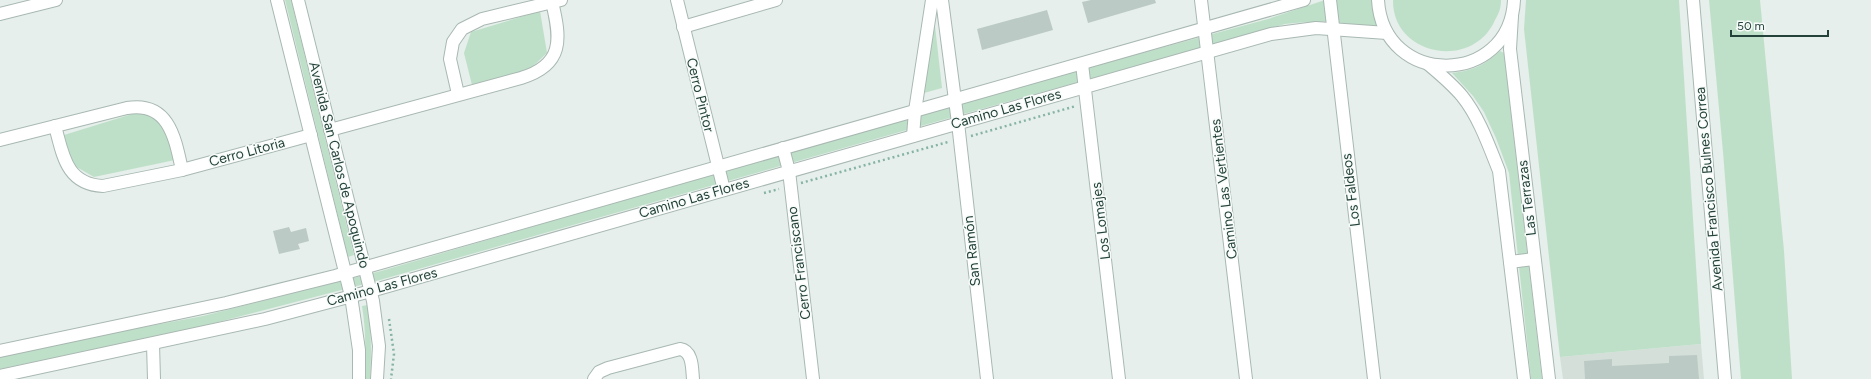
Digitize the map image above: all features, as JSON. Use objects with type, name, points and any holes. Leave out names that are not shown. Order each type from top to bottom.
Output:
[{"type":"street","points":[[0,14],[56,0]]},
{"type":"street","name":"Avenida San Carlos de Apoquindo","points":[[277,0],[351,296],[359,350],[359,379]]},
{"type":"street","name":"Avenida San Carlos de Apoquindo","points":[[298,0],[371,291],[378,333],[378,379]]},
{"type":"street","name":"Cerro Pintor","points":[[677,0],[724,190]]},
{"type":"street","points":[[683,27],[776,0]]},
{"type":"street","points":[[913,136],[914,111],[932,0]]},
{"type":"street","name":"San Ramón","points":[[942,0],[958,124],[987,379]]},
{"type":"street","name":"Camino Las Vertientes","points":[[1201,0],[1246,379]]},
{"type":"street","name":"Camino Las Flores","points":[[0,351],[226,303],[365,267],[1304,0]]},
{"type":"street","name":"Los Faldeos","points":[[1330,0],[1374,379]]},
{"type":"street","points":[[1378,0],[1382,21],[1387,33],[1393,41],[1409,55],[1428,64],[1451,66],[1472,61],[1481,57],[1497,44],[1512,16]]},
{"type":"street","name":"Las Terrazas","points":[[1514,0],[1510,49],[1548,379]]},
{"type":"street","name":"Avenida Francisco Bulnes Correa","points":[[1693,0],[1724,379]]},
{"type":"street","points":[[330,130],[529,75],[545,66],[554,54],[559,39],[556,1],[482,19],[468,24],[462,29],[453,42],[450,59],[458,94]]},
{"type":"street","name":"Camino Las Flores","points":[[0,376],[266,319],[371,291],[788,171],[958,124],[1085,86],[1285,31],[1333,29],[1387,33]]},
{"type":"street","name":"Los Lomajes","points":[[1082,64],[1119,379]]},
{"type":"street","name":"Las Terrazas","points":[[1428,64],[1447,80],[1462,96],[1475,116],[1499,172],[1524,379]]},
{"type":"street","points":[[0,140],[127,108],[147,108],[160,115],[170,128],[182,170]]},
{"type":"street","name":"Cerro Litoria","points":[[55,126],[64,158],[69,169],[78,178],[89,184],[103,186],[182,170],[311,135]]},
{"type":"street","name":"Cerro Franciscano","points":[[783,148],[788,171],[813,379]]},
{"type":"street","points":[[1510,262],[1534,259]]},
{"type":"street","points":[[153,344],[154,379]]},
{"type":"street","points":[[594,379],[599,372],[608,368],[680,349],[686,351],[690,356],[693,379]]},
{"type":"shaded area","points":[[1701,344],[1704,379],[1563,379],[1560,357]]},
{"type":"green space","points":[[285,0],[291,0],[354,255],[348,257]]},
{"type":"green space","points":[[1325,0],[1373,0],[1373,8],[1380,25],[1376,29],[1352,24],[1331,22],[1285,24],[380,280],[199,327],[0,369],[0,354],[203,316],[381,271],[945,106],[1268,19]]},
{"type":"green space","points":[[1393,0],[1501,0],[1498,15],[1484,36],[1470,46],[1453,51],[1435,50],[1419,44],[1405,34],[1396,19]]},
{"type":"green space","points":[[1526,0],[1679,0],[1701,344],[1560,357],[1524,29]]},
{"type":"green space","points":[[1709,0],[1760,0],[1784,251],[1792,379],[1741,379]]},
{"type":"green space","points":[[540,11],[547,53],[529,70],[472,85],[464,53],[471,32]]},
{"type":"green space","points":[[934,26],[942,88],[924,93]]},
{"type":"green space","points":[[1500,51],[1504,53],[1542,379],[1531,379],[1509,173],[1496,138],[1484,112],[1473,96],[1452,73],[1478,66]]},
{"type":"green space","points":[[145,110],[161,121],[175,160],[94,177],[73,165],[64,135]]},
{"type":"green space","points":[[368,305],[371,342],[371,370],[370,379],[364,379],[365,342],[362,306]]},
{"type":"building","points":[[1091,0],[1155,0],[1156,3],[1088,23],[1082,2]]},
{"type":"building","points":[[1047,10],[1053,30],[982,50],[977,29]]},
{"type":"building","points":[[289,227],[291,232],[306,228],[309,241],[298,244],[300,249],[279,254],[273,231]]},
{"type":"building","points":[[1697,355],[1699,379],[1585,379],[1584,361],[1612,359],[1612,366],[1669,363],[1669,356]]}]
